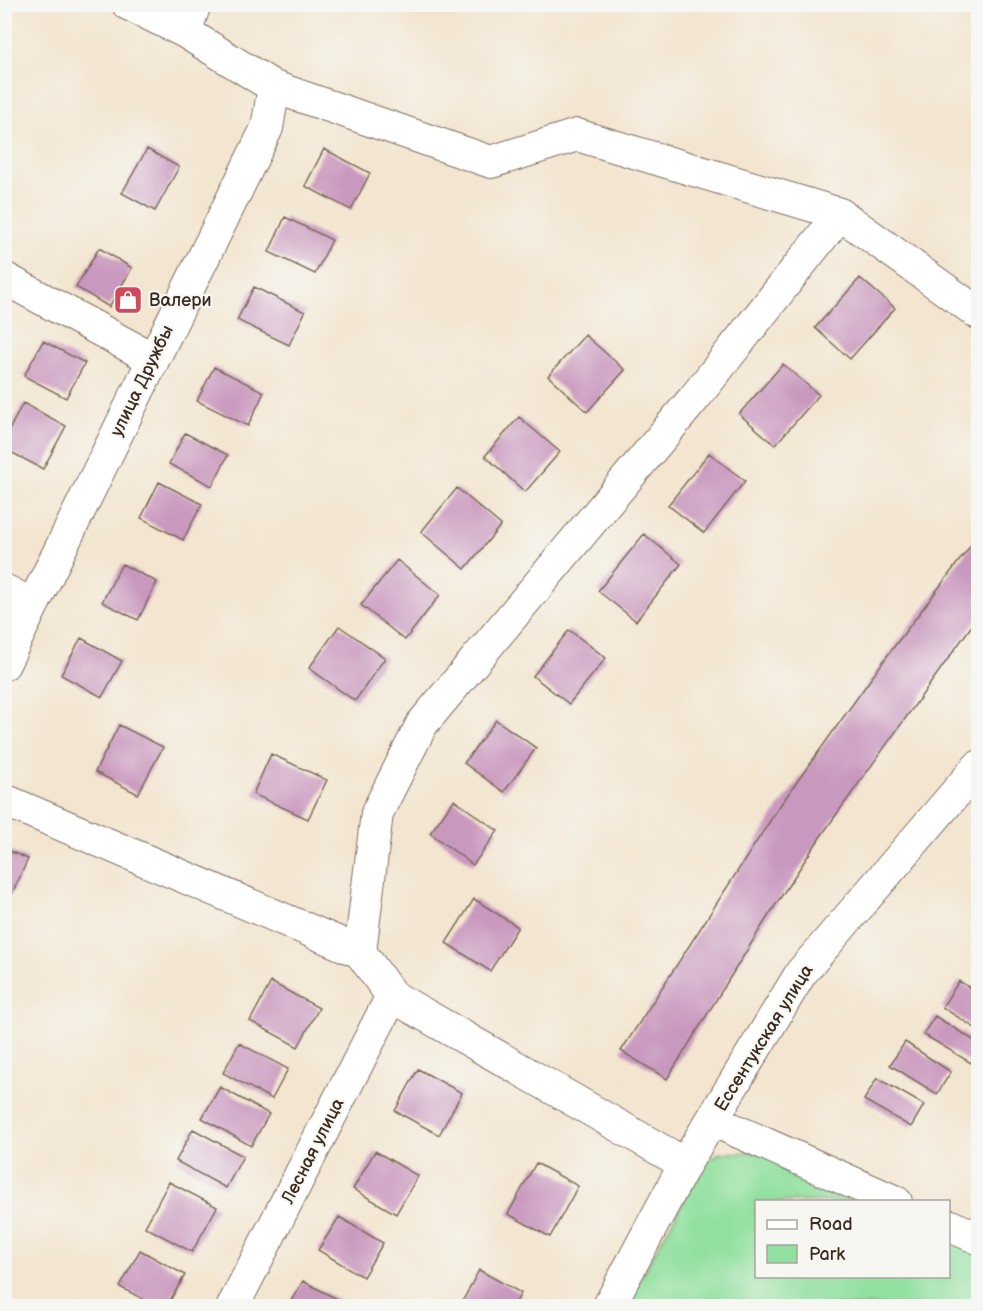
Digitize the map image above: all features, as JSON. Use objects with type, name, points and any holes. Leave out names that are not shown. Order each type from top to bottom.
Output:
[{"type":"street","points":[[128,4],[190,18],[274,87],[491,162],[577,135],[840,214],[978,313]]},
{"type":"street","name":"улица Дружбы","points":[[4,663],[267,128],[274,87]]},
{"type":"street","points":[[360,952],[377,813],[422,724],[696,396],[840,214]]},
{"type":"street","points":[[4,278],[153,359]]},
{"type":"street","points":[[4,590],[33,605]]},
{"type":"street","name":"Ессентукская улица","points":[[609,1306],[685,1164],[801,973],[978,767]]},
{"type":"street","points":[[4,800],[360,952],[392,996],[685,1164]]},
{"type":"street","name":"Лесная улица","points":[[233,1306],[392,996]]},
{"type":"street","points":[[712,1120],[892,1200]]},
{"type":"street","points":[[950,1226],[978,1238]]},
{"type":"green space","points":[[774,1152],[884,1200],[755,1200],[755,1278],[950,1278],[950,1229],[978,1242],[978,1306],[625,1306],[706,1161],[720,1153]]},
{"type":"building","points":[[147,149],[179,167],[155,211],[122,193]]},
{"type":"building","points":[[324,149],[370,173],[351,210],[305,186]]},
{"type":"building","points":[[285,217],[332,240],[315,274],[269,252]]},
{"type":"building","points":[[99,248],[132,268],[109,307],[76,287]]},
{"type":"building","points":[[860,278],[895,308],[850,359],[815,328]]},
{"type":"building","points":[[254,287],[305,312],[289,345],[237,320]]},
{"type":"building","points":[[585,335],[625,370],[587,412],[548,376]]},
{"type":"building","points":[[43,341],[85,363],[66,398],[24,376]]},
{"type":"building","points":[[783,364],[819,395],[775,445],[739,414]]},
{"type":"building","points":[[214,367],[264,392],[248,426],[197,401]]},
{"type":"building","points":[[23,403],[66,426],[43,469],[5,449],[5,438]]},
{"type":"building","points":[[519,417],[560,452],[525,492],[485,456]]},
{"type":"building","points":[[185,433],[228,455],[212,486],[169,464]]},
{"type":"building","points":[[709,453],[745,481],[704,533],[668,505]]},
{"type":"building","points":[[159,482],[202,504],[183,540],[141,518]]},
{"type":"building","points":[[457,488],[501,525],[465,569],[421,532]]},
{"type":"building","points":[[644,534],[681,564],[636,621],[598,591]]},
{"type":"building","points":[[978,536],[978,617],[821,836],[667,1079],[621,1051],[779,807],[890,652]]},
{"type":"building","points":[[397,560],[440,595],[405,640],[361,605]]},
{"type":"building","points":[[122,564],[157,582],[138,620],[102,602]]},
{"type":"building","points":[[339,626],[385,658],[355,701],[309,668]]},
{"type":"building","points":[[569,630],[606,658],[569,704],[533,676]]},
{"type":"building","points":[[81,638],[122,661],[102,697],[61,675]]},
{"type":"building","points":[[496,720],[536,748],[504,792],[464,763]]},
{"type":"building","points":[[119,725],[163,747],[138,794],[95,772]]},
{"type":"building","points":[[271,754],[327,780],[308,819],[253,794]]},
{"type":"building","points":[[454,800],[498,831],[473,865],[430,833]]},
{"type":"building","points":[[5,849],[28,859],[12,894],[5,890]]},
{"type":"building","points":[[474,899],[518,927],[490,971],[446,943]]},
{"type":"building","points":[[959,981],[978,993],[978,1030],[942,1007]]},
{"type":"building","points":[[271,982],[319,1008],[298,1047],[250,1021]]},
{"type":"building","points":[[935,1016],[978,1043],[978,1051],[971,1063],[923,1034]]},
{"type":"building","points":[[905,1042],[951,1072],[937,1094],[890,1065]]},
{"type":"building","points":[[239,1043],[288,1069],[272,1099],[223,1073]]},
{"type":"building","points":[[418,1069],[462,1093],[439,1135],[395,1111]]},
{"type":"building","points":[[877,1078],[924,1105],[911,1127],[864,1100]]},
{"type":"building","points":[[220,1087],[269,1114],[251,1146],[202,1118]]},
{"type":"building","points":[[193,1129],[243,1156],[226,1188],[176,1161]]},
{"type":"building","points":[[375,1151],[418,1176],[396,1214],[353,1189]]},
{"type":"building","points":[[536,1163],[578,1186],[550,1237],[508,1214]]},
{"type":"building","points":[[169,1182],[217,1207],[192,1252],[145,1227]]},
{"type":"building","points":[[339,1217],[383,1243],[363,1277],[318,1250]]},
{"type":"building","points":[[140,1250],[185,1275],[167,1306],[156,1306],[120,1287]]},
{"type":"building","points":[[479,1270],[521,1293],[514,1306],[460,1306]]},
{"type":"building","points":[[303,1281],[350,1306],[288,1306]]},
{"type":"place","name":"Валери","points":[[128,300]]}]
